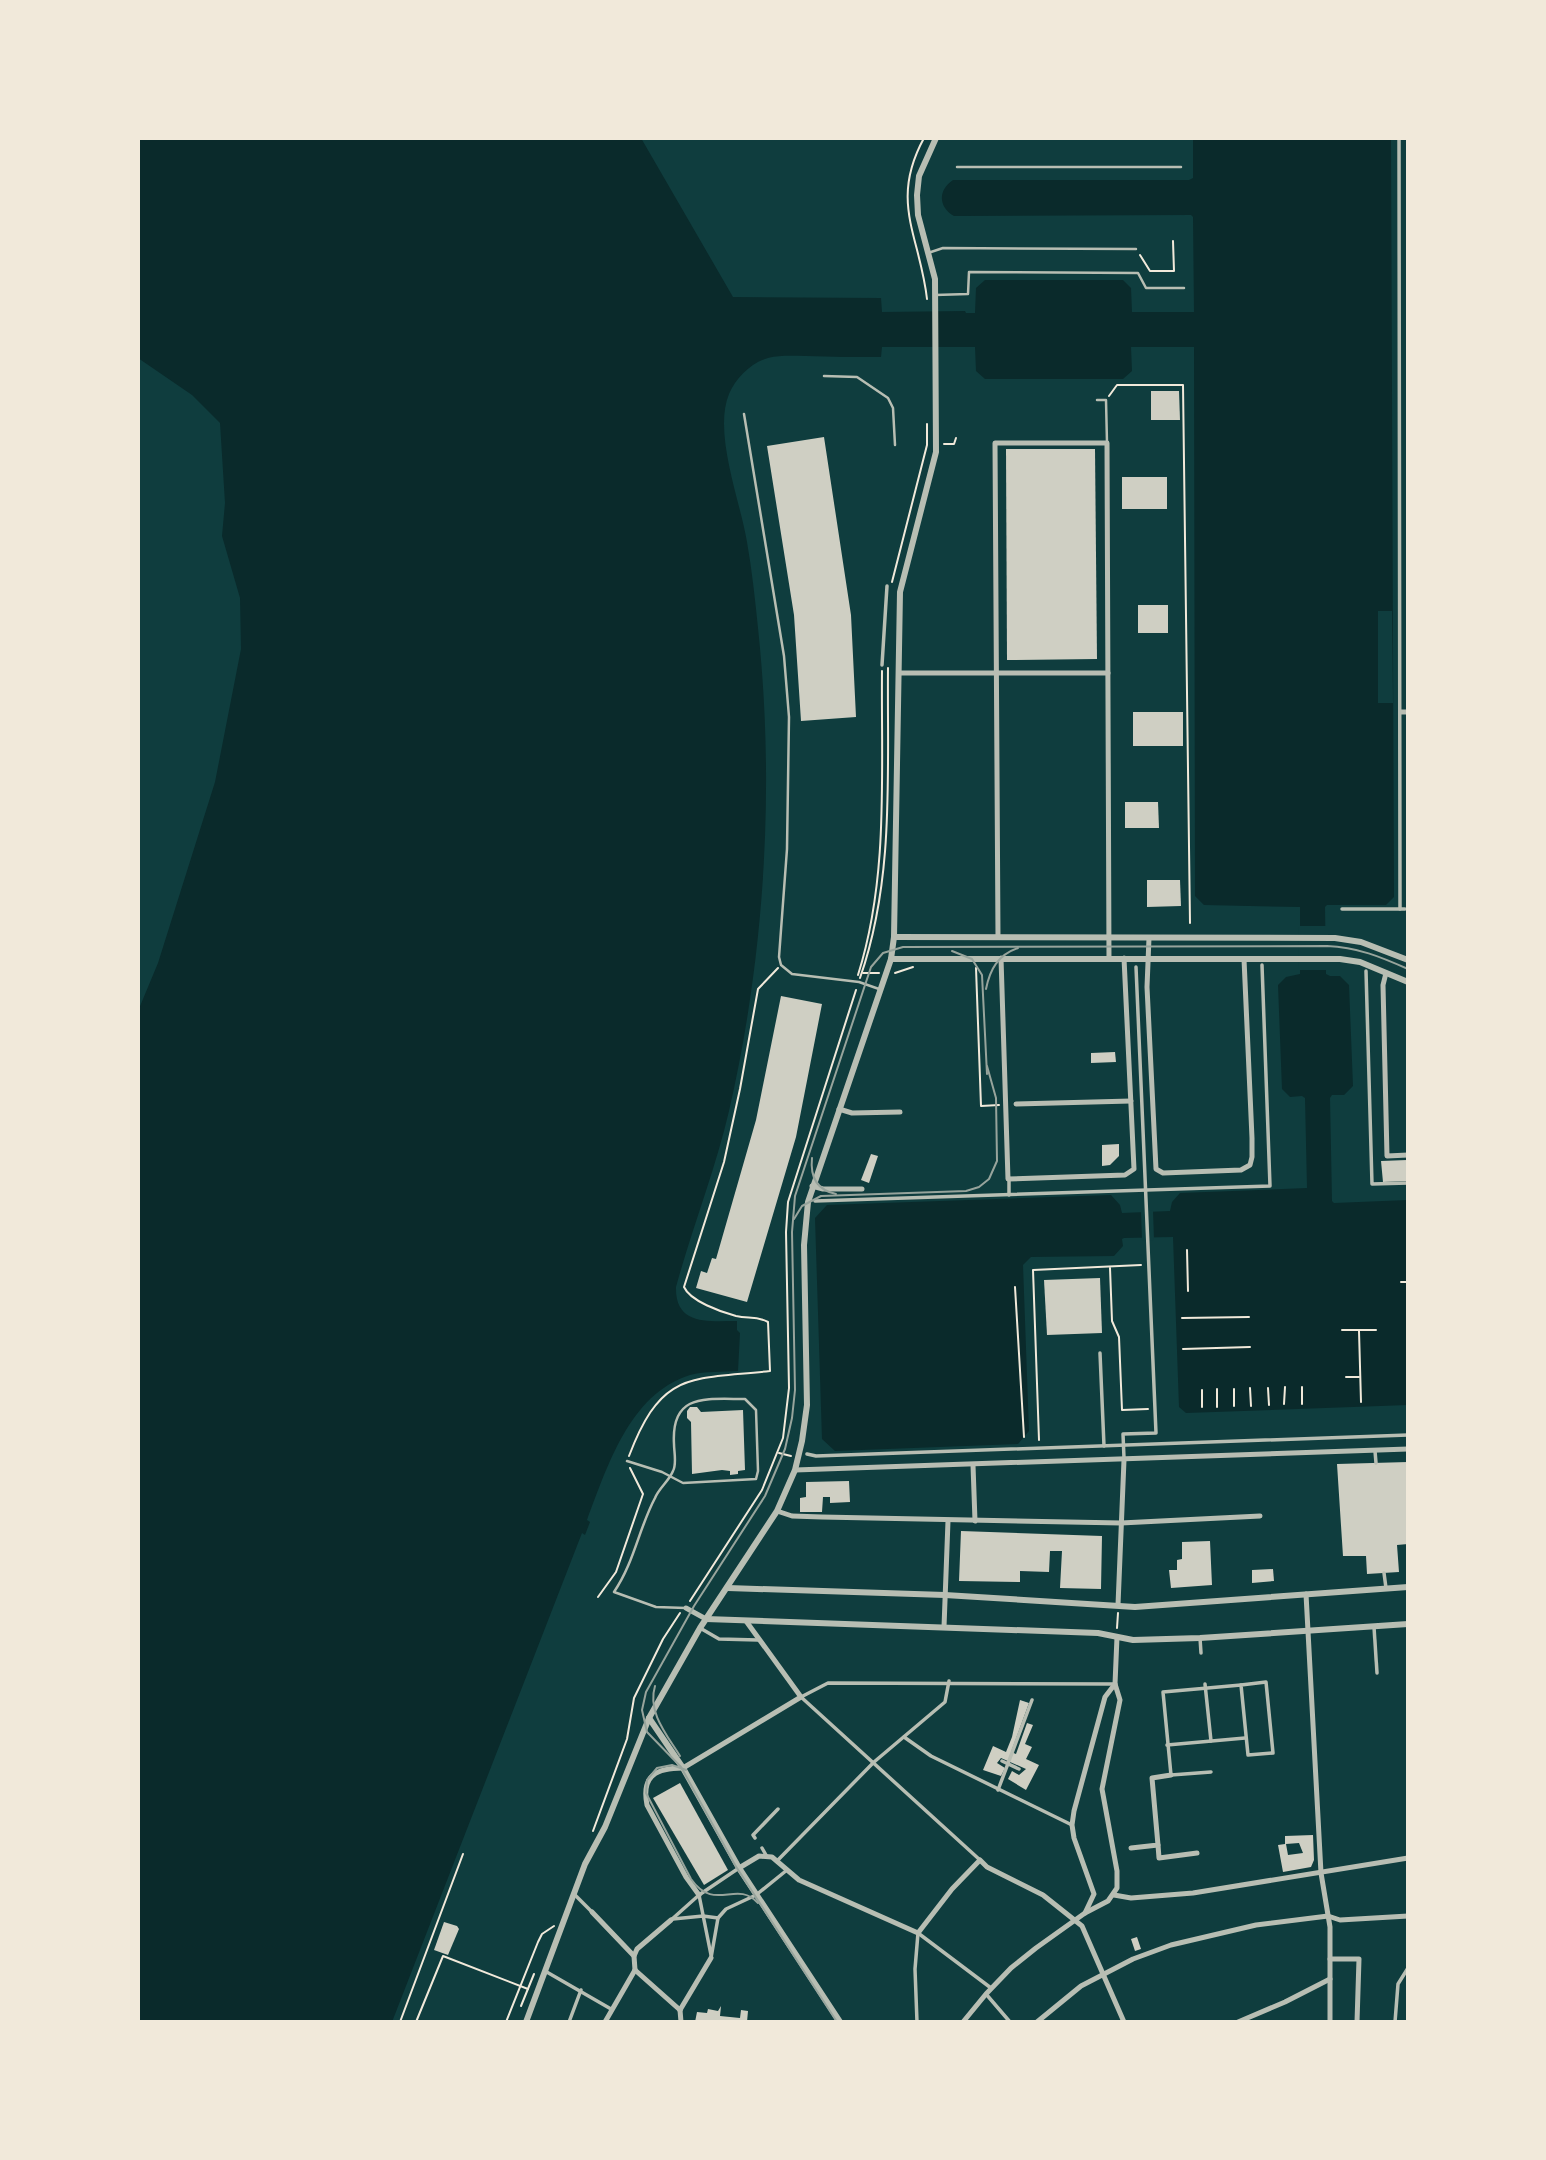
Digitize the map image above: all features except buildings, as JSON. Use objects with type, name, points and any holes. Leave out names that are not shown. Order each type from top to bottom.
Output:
[{"type":"street","points":[[526,2022],[585,1864],[605,1827],[649,1718],[706,1619],[777,1511],[794,1470],[802,1441],[807,1405],[804,1245],[807,1210],[891,959],[894,937],[901,587],[933,466],[936,444],[935,279],[918,215],[917,195],[919,176],[936,138]]},
{"type":"street","points":[[1342,909],[1403,909],[1401,796],[1405,712],[1398,354],[1399,138]]},
{"type":"street","points":[[1398,309],[1408,309]]},
{"type":"street","points":[[1398,354],[1408,354]]},
{"type":"street","points":[[998,937],[995,443],[1107,443],[1109,958]]},
{"type":"street","points":[[1400,517],[1408,518]]},
{"type":"street","points":[[883,665],[887,586]]},
{"type":"street","points":[[900,673],[1108,673]]},
{"type":"street","points":[[1401,796],[1408,796]]},
{"type":"street","points":[[894,937],[1327,938],[1361,942],[1408,960]]},
{"type":"street","points":[[1149,938],[1147,987],[1156,1169],[1163,1173],[1241,1170],[1250,1165],[1252,1148],[1244,958]]},
{"type":"street","points":[[1001,958],[1009,1195]]},
{"type":"street","points":[[1009,1179],[1125,1175],[1134,1170],[1124,958]]},
{"type":"street","points":[[891,959],[1327,959],[1349,960],[1408,982]]},
{"type":"street","points":[[815,1201],[1270,1186],[1262,965]]},
{"type":"street","points":[[1118,1605],[1123,1434],[1156,1433],[1136,967]]},
{"type":"street","points":[[1366,971],[1372,1184],[1408,1183]]},
{"type":"street","points":[[1386,973],[1382,985],[1387,1156],[1408,1155]]},
{"type":"street","points":[[1016,1104],[1131,1101]]},
{"type":"street","points":[[839,1109],[852,1113],[900,1112]]},
{"type":"street","points":[[813,1186],[862,1189]]},
{"type":"street","points":[[1100,1353],[1104,1446]]},
{"type":"street","points":[[807,1454],[816,1456],[1039,1449],[1408,1435]]},
{"type":"street","points":[[794,1470],[1408,1449]]},
{"type":"street","points":[[1375,1450],[1376,1463]]},
{"type":"street","points":[[973,1465],[975,1521]]},
{"type":"street","points":[[777,1511],[792,1516],[1121,1523],[1260,1516]]},
{"type":"street","points":[[944,1627],[948,1521]]},
{"type":"street","points":[[1384,1573],[1386,1588]]},
{"type":"street","points":[[728,1588],[1158,1606],[1408,1587]]},
{"type":"street","points":[[1306,1594],[1321,1873],[1328,1916],[1330,2022]]},
{"type":"street","points":[[686,1608],[706,1619],[1098,1633],[1133,1640],[1408,1624]]},
{"type":"street","points":[[746,1621],[801,1697],[987,1867],[1043,1895],[1082,1926],[1124,2022]]},
{"type":"street","points":[[1374,1627],[1377,1673]]},
{"type":"street","points":[[700,1629],[719,1639],[760,1640]]},
{"type":"street","points":[[963,2022],[991,1988],[1036,1948],[1085,1913],[1099,1908],[1114,1895],[1118,1881],[1102,1788],[1120,1700],[1115,1684],[1117,1637]]},
{"type":"street","points":[[1200,1638],[1201,1653]]},
{"type":"street","points":[[711,1958],[699,1895],[686,1877],[646,1801],[647,1787],[653,1774],[665,1768],[683,1768],[828,1683],[949,1681],[1115,1684]]},
{"type":"street","points":[[778,1861],[874,1762],[945,1702],[949,1681]]},
{"type":"street","points":[[1032,1688],[1033,1682]]},
{"type":"street","points":[[1171,1775],[1163,1692],[1266,1682],[1273,1753],[1248,1755],[1241,1685]]},
{"type":"street","points":[[1085,1913],[1092,1900],[1093,1888],[1074,1838],[1072,1825],[1105,1697],[1115,1684]]},
{"type":"street","points":[[1205,1686],[1211,1741]]},
{"type":"street","points":[[998,1790],[1032,1700]]},
{"type":"street","points":[[649,1718],[683,1768],[740,1868],[840,2022]]},
{"type":"street","points":[[904,1737],[931,1756],[1072,1825]]},
{"type":"street","points":[[1167,1745],[1247,1738]]},
{"type":"street","points":[[1002,1761],[1019,1769]]},
{"type":"street","points":[[1197,1853],[1159,1857],[1152,1778],[1211,1772]]},
{"type":"street","points":[[755,1838],[754,1835],[778,1809]]},
{"type":"street","points":[[1131,1848],[1158,1845]]},
{"type":"street","points":[[762,1848],[766,1855],[778,1861],[799,1880],[918,1933],[991,1988]]},
{"type":"street","points":[[1114,1850],[1122,1849]]},
{"type":"street","points":[[606,2022],[635,1970],[634,1956],[637,1949],[699,1895],[759,1856],[766,1855]]},
{"type":"street","points":[[1114,1895],[1131,1898],[1193,1893],[1408,1858]]},
{"type":"street","points":[[917,2022],[915,1969],[918,1933],[952,1889],[980,1860]]},
{"type":"street","points":[[681,2022],[680,2010],[711,1958],[718,1918],[726,1909],[757,1895],[787,1870]]},
{"type":"street","points":[[573,1894],[634,1956]]},
{"type":"street","points":[[671,1920],[703,1916],[718,1918]]},
{"type":"street","points":[[1037,2022],[1080,1986],[1171,1945],[1256,1925],[1328,1916],[1340,1920],[1408,1916]]},
{"type":"street","points":[[1330,1957],[1359,1959],[1357,2022]]},
{"type":"street","points":[[1395,2022],[1398,1984],[1408,1968]]},
{"type":"street","points":[[545,1970],[613,2010]]},
{"type":"street","points":[[635,1970],[680,2010]]},
{"type":"street","points":[[1238,2022],[1286,2002],[1330,1979]]},
{"type":"street","points":[[569,2022],[581,1990]]},
{"type":"street","points":[[986,1994],[1010,2022]]},
{"type":"lane","points":[[957,167],[1181,167]]},
{"type":"lane","points":[[929,253],[943,247],[1136,249]]},
{"type":"lane","points":[[935,295],[968,294],[969,272],[1138,273],[1146,288],[1184,288]]},
{"type":"lane","points":[[824,376],[857,377],[888,398],[893,408],[895,445]]},
{"type":"lane","points":[[1097,400],[1107,400],[1107,443]]},
{"type":"lane","points":[[744,414],[784,656],[789,717],[789,785],[779,957],[786,970],[800,976],[856,982],[881,989]]},
{"type":"lane","points":[[627,1461],[670,1476],[683,1483],[756,1479],[756,1410],[745,1399],[697,1401],[683,1407],[674,1422],[675,1469],[670,1476],[655,1497],[625,1575],[614,1592],[656,1607],[686,1608]]},
{"type":"path","points":[[1136,249],[1150,271],[1174,271],[1173,241]]},
{"type":"path","points":[[1107,400],[1116,385],[1182,385],[1190,923]]},
{"type":"path","points":[[936,444],[954,444],[956,438]]},
{"type":"path","points":[[856,982],[867,947],[877,893],[883,665]]},
{"type":"path","points":[[876,923],[862,972],[886,974],[913,967]]},
{"type":"path","points":[[598,1597],[615,1572],[643,1494],[627,1461],[636,1439],[662,1396],[671,1389],[697,1378],[770,1371],[768,1322],[757,1317],[738,1317],[693,1300],[684,1287],[724,1162],[758,989],[781,965]]},
{"type":"path","points":[[977,967],[981,1105],[1006,1105]]},
{"type":"path","points":[[1187,1250],[1188,1291]]},
{"type":"path","points":[[1039,1449],[1032,1270],[1149,1265]]},
{"type":"path","points":[[1110,1267],[1112,1321],[1119,1337],[1122,1410],[1155,1408]]},
{"type":"path","points":[[1401,1282],[1408,1282]]},
{"type":"path","points":[[1015,1287],[1024,1437]]},
{"type":"path","points":[[1182,1318],[1249,1317]]},
{"type":"path","points":[[1342,1331],[1376,1330]]},
{"type":"path","points":[[1359,1331],[1361,1402]]},
{"type":"path","points":[[1183,1349],[1250,1347]]},
{"type":"path","points":[[1346,1377],[1360,1377]]},
{"type":"path","points":[[1284,1405],[1285,1387]]},
{"type":"path","points":[[1302,1387],[1302,1404]]},
{"type":"path","points":[[1250,1388],[1251,1406]]},
{"type":"path","points":[[1268,1388],[1269,1405]]},
{"type":"path","points":[[1217,1389],[1217,1407]]},
{"type":"path","points":[[1234,1389],[1234,1406]]},
{"type":"path","points":[[1202,1390],[1202,1407]]},
{"type":"path","points":[[778,1452],[791,1456],[793,1449]]},
{"type":"path","points":[[686,1608],[766,1483]]},
{"type":"path","points":[[590,1839],[627,1739],[634,1698],[678,1615]]},
{"type":"path","points":[[400,2022],[463,1854]]},
{"type":"path","points":[[506,2022],[542,1934],[555,1926],[558,1919]]},
{"type":"path","points":[[416,2022],[443,1956],[528,1989]]},
{"type":"path","points":[[520,2006],[534,1974]]},
{"type":"water","points":[[138,138],[641,138],[733,297],[881,298],[882,312],[975,313],[976,288],[985,280],[1123,280],[1131,288],[1132,312],[1194,312],[1193,217],[954,216],[945,208],[942,198],[948,184],[953,180],[1189,180],[1193,178],[1193,138],[1391,138],[1394,897],[1386,905],[1325,907],[1326,974],[1340,976],[1349,985],[1353,1086],[1344,1095],[1332,1095],[1330,1098],[1332,1201],[1408,1200],[1408,1405],[1186,1413],[1179,1407],[1173,1237],[1124,1238],[1123,1246],[1114,1256],[1031,1257],[1023,1265],[1029,1431],[1018,1444],[835,1451],[822,1439],[815,1218],[827,1205],[1111,1195],[1120,1205],[1122,1213],[1170,1211],[1172,1202],[1180,1193],[1307,1188],[1305,1098],[1290,1097],[1282,1089],[1278,985],[1286,977],[1300,974],[1300,907],[1204,905],[1195,896],[1194,347],[1131,347],[1132,371],[1123,379],[985,379],[976,371],[975,347],[882,347],[881,357],[782,356],[756,363],[740,377],[729,394],[724,428],[729,467],[744,525],[750,563],[763,688],[766,810],[758,932],[751,992],[729,1111],[676,1287],[677,1300],[687,1315],[705,1321],[737,1321],[737,1330],[740,1333],[738,1371],[690,1375],[669,1385],[651,1398],[623,1435],[603,1478],[587,1520],[590,1522],[585,1535],[582,1533],[392,2022],[138,2022],[138,1011],[158,963],[215,782],[241,649],[240,598],[222,536],[225,503],[220,423],[192,395],[138,358]]},
{"type":"pier","points":[[1378,611],[1392,611],[1393,703],[1378,703]]},
{"type":"pier","points":[[1298,926],[1329,926],[1329,970],[1299,970]]},
{"type":"pier","points":[[1153,1210],[1154,1240],[1142,1241],[1141,1211]]},
{"type":"tram line","points":[[837,2022],[735,1865],[681,1767],[647,1732],[642,1710],[646,1692],[694,1606],[765,1496],[785,1449],[795,1390],[792,1232],[795,1196],[871,967],[883,953],[903,947],[1327,946],[1359,951],[1408,969]]},
{"type":"tram line","points":[[986,989],[996,964],[1018,948]]},
{"type":"tram line","points":[[952,951],[972,959],[982,975],[987,1074]]},
{"type":"tram line","points":[[794,1219],[802,1206],[821,1196],[966,1191],[979,1187],[989,1179],[997,1161],[996,1098],[987,1066]]},
{"type":"tram line","points":[[812,1158],[812,1171],[816,1182],[836,1194]]},
{"type":"tram line","points":[[655,1686],[653,1696],[656,1714],[680,1756]]},
{"type":"tram line","points":[[686,1770],[672,1765],[657,1768],[647,1780],[646,1793],[691,1879],[708,1894],[742,1894],[750,1896],[758,1903]]}]
